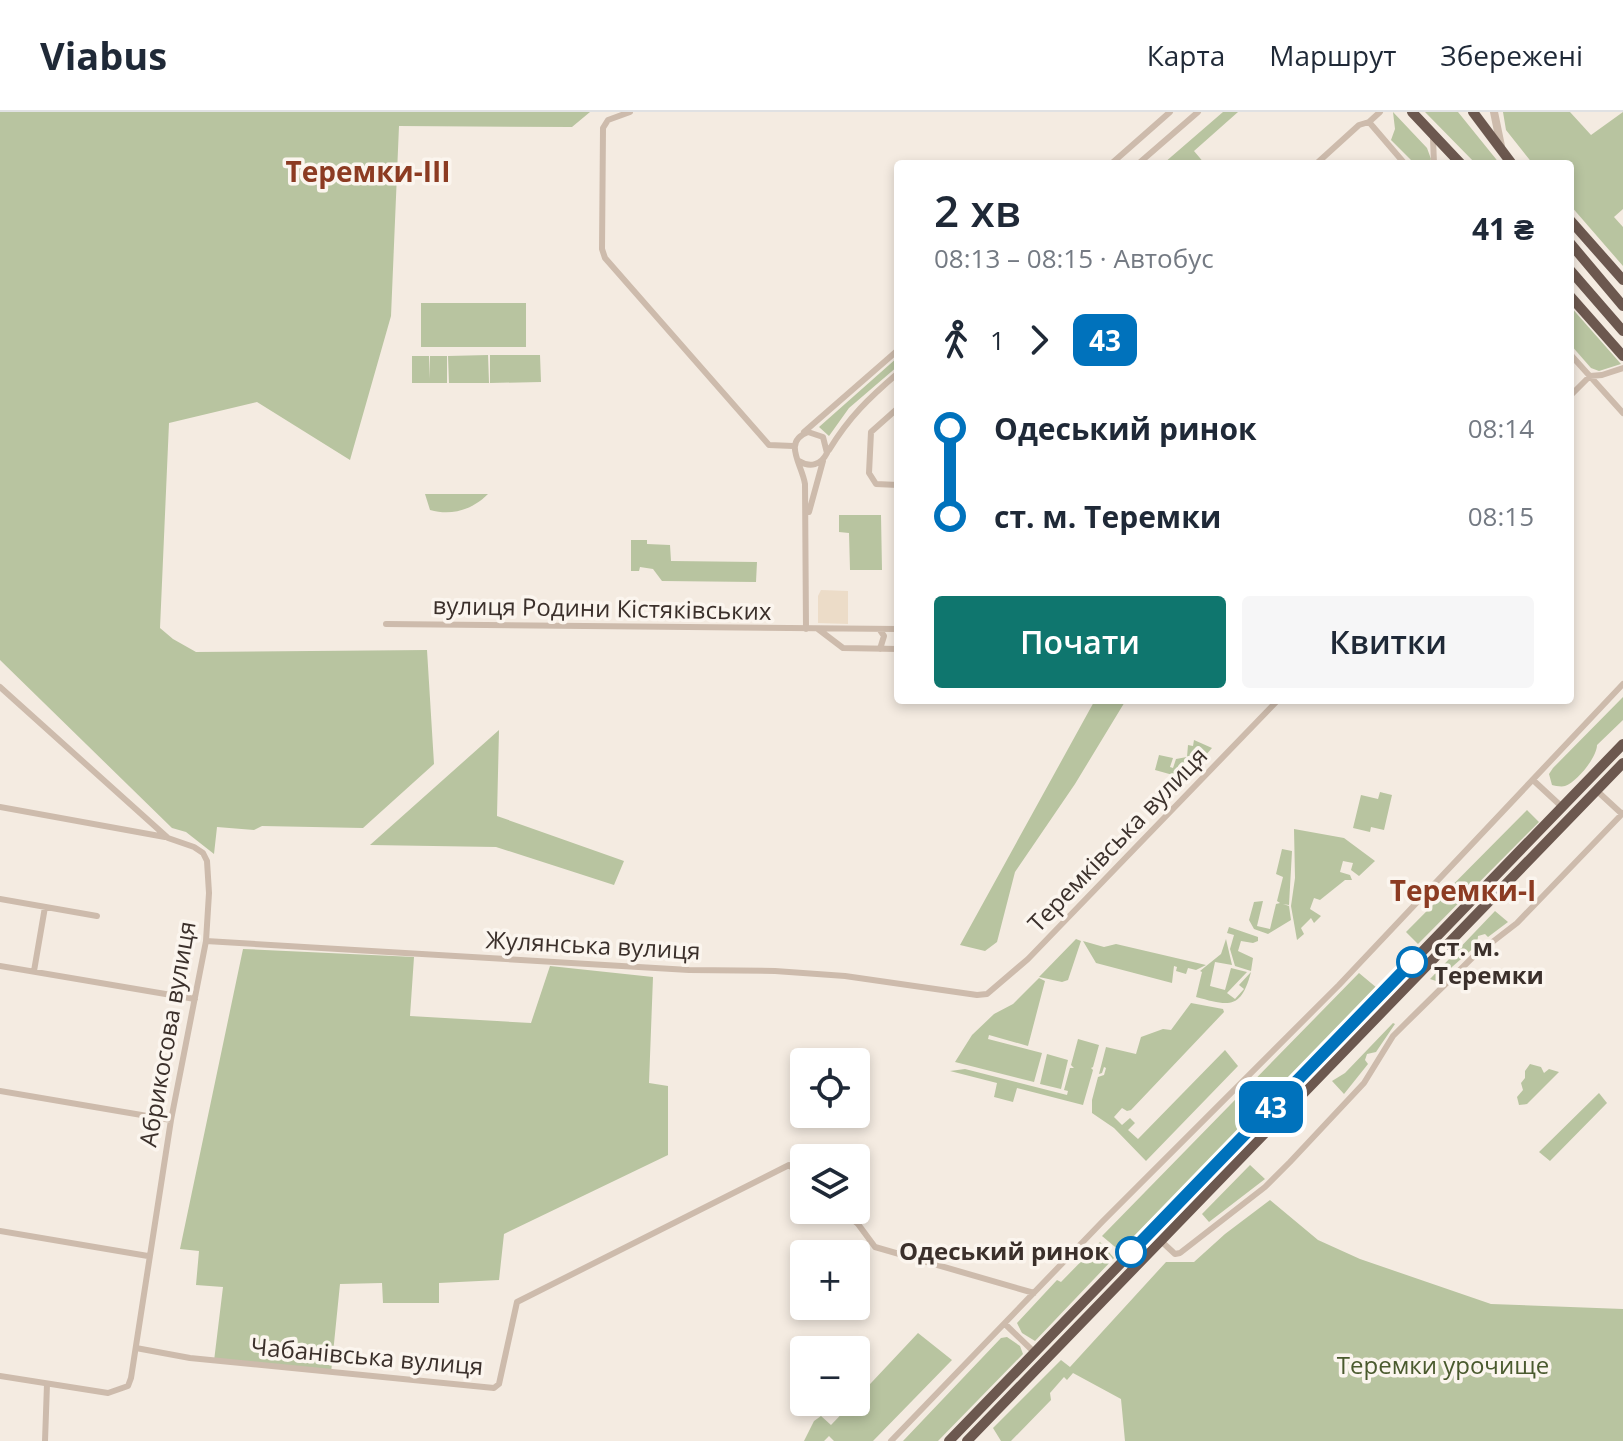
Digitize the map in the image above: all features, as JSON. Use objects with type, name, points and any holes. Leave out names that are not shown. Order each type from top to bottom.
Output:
[{"type":"highway","points":[[1412,112],[1457,160]]},
{"type":"highway","points":[[1473,112],[1509,160]]},
{"type":"highway","points":[[1574,225],[1623,280]]},
{"type":"highway","points":[[1574,249],[1623,306]]},
{"type":"highway","points":[[1574,275],[1623,331]]},
{"type":"highway","points":[[1574,301],[1623,356]]},
{"type":"highway","points":[[949,1441],[1623,744]]},
{"type":"highway","points":[[967,1441],[1623,763]]},
{"type":"street","points":[[630,112],[608,120],[603,128],[602,249],[605,258],[769,445],[793,446]]},
{"type":"street","points":[[1116,160],[1170,112]]},
{"type":"street","points":[[1143,160],[1198,112]]},
{"type":"street","points":[[1320,160],[1359,125],[1369,122],[1380,112]]},
{"type":"street","points":[[1494,112],[1502,151]]},
{"type":"street","points":[[1369,122],[1402,160]]},
{"type":"street","points":[[1433,134],[1434,160]]},
{"type":"street","points":[[793,446],[803,433],[894,353]]},
{"type":"street","points":[[1574,358],[1623,413]]},
{"type":"street","points":[[1574,392],[1590,376],[1623,368]]},
{"type":"street","points":[[806,519],[826,456],[843,426],[859,407],[894,376]]},
{"type":"street","points":[[894,412],[871,432],[869,473],[876,484],[894,485]]},
{"type":"street","points":[[803,433],[821,435],[826,442],[826,456]]},
{"type":"street","points":[[793,446],[805,484],[806,629]]},
{"type":"street","points":[[799,461],[815,465],[826,456]]},
{"type":"street","name":"вулиця Родини Кістяківських","points":[[386,624],[894,629]]},
{"type":"street","points":[[818,629],[839,646],[894,649]]},
{"type":"street","points":[[839,646],[836,639],[841,630]]},
{"type":"street","points":[[880,630],[884,636],[880,649]]},
{"type":"street","points":[[891,1441],[1339,985],[1623,684]]},
{"type":"street","name":"Абрикосова вулиця","points":[[0,687],[168,838],[194,847],[203,853],[207,861],[206,941],[171,1120],[128,1386],[108,1393],[47,1384]]},
{"type":"street","name":"Теремківська вулиця","points":[[977,995],[987,994],[1028,959],[1274,704]]},
{"type":"street","points":[[1533,780],[1561,806]]},
{"type":"street","points":[[1161,1241],[1175,1254],[1180,1253],[1265,1187],[1364,1083],[1393,1036],[1473,957],[1517,923],[1622,814],[1596,790]]},
{"type":"street","points":[[0,807],[168,838]]},
{"type":"street","points":[[0,899],[97,916]]},
{"type":"street","points":[[34,971],[45,907]]},
{"type":"street","name":"Жулянська вулиця","points":[[206,941],[689,970],[775,971],[845,976],[977,995]]},
{"type":"street","points":[[0,966],[195,999]]},
{"type":"street","points":[[0,1091],[171,1120]]},
{"type":"street","name":"Чабанівська вулиця","points":[[136,1348],[190,1358],[494,1388],[499,1384],[517,1302],[790,1166]]},
{"type":"street","points":[[858,1224],[875,1247],[1035,1293]]},
{"type":"street","points":[[0,1231],[148,1256]]},
{"type":"street","points":[[1005,1324],[1034,1352]]},
{"type":"street","points":[[0,1376],[47,1384],[45,1441]]},
{"type":"green space","points":[[0,112],[590,112],[572,127],[399,126],[391,316],[350,460],[257,402],[169,423],[160,628],[196,652],[427,650],[434,764],[363,828],[262,826],[254,830],[217,827],[214,854],[186,832],[172,828],[0,660]]},
{"type":"green space","points":[[1223,112],[1238,112],[1194,151],[1202,160],[1167,160]]},
{"type":"green space","points":[[1393,112],[1427,148],[1430,160],[1411,160],[1391,140],[1395,129]]},
{"type":"green space","points":[[1425,112],[1458,112],[1497,160],[1472,160]]},
{"type":"green space","points":[[1503,112],[1570,112],[1591,135],[1623,112],[1623,209],[1614,217],[1623,227],[1623,266],[1574,210],[1574,160],[1530,160],[1506,130]]},
{"type":"green space","points":[[421,303],[526,303],[526,347],[421,347]]},
{"type":"green space","points":[[1574,311],[1621,364],[1599,371],[1591,368],[1574,349]]},
{"type":"green space","points":[[488,355],[489,383],[449,383],[448,356]]},
{"type":"green space","points":[[490,355],[540,355],[541,382],[490,383]]},
{"type":"green space","points":[[412,356],[429,356],[429,379],[430,356],[447,356],[447,383],[412,383]]},
{"type":"green space","points":[[894,361],[894,369],[849,408],[829,436],[819,427]]},
{"type":"green space","points":[[425,494],[488,494],[468,508],[446,512],[430,510]]},
{"type":"green space","points":[[839,515],[881,515],[882,570],[850,570],[849,533],[839,532]]},
{"type":"green space","points":[[631,540],[670,545],[671,561],[757,562],[756,582],[662,581],[653,569],[640,567],[639,571],[631,571]]},
{"type":"green space","points":[[1623,697],[1623,720],[1597,745],[1586,768],[1565,786],[1552,785],[1549,774],[1553,768]]},
{"type":"green space","points":[[1093,704],[1124,704],[1075,784],[1015,872],[997,942],[985,951],[960,945]]},
{"type":"green space","points":[[499,730],[497,816],[624,861],[614,885],[496,847],[370,845]]},
{"type":"green space","points":[[1194,740],[1212,748],[1198,764],[1180,777],[1155,770],[1159,755],[1173,758],[1170,767],[1173,768],[1176,759],[1187,757],[1188,745],[1193,746]]},
{"type":"green space","points":[[1380,792],[1392,795],[1384,830],[1371,827],[1370,832],[1353,828],[1361,795],[1378,799]]},
{"type":"green space","points":[[1527,810],[1539,822],[1418,944],[1406,932]]},
{"type":"green space","points":[[1294,829],[1344,838],[1375,861],[1359,876],[1351,870],[1353,863],[1343,861],[1340,872],[1350,875],[1352,880],[1345,880],[1320,900],[1314,898],[1310,909],[1321,916],[1314,923],[1311,918],[1301,928],[1304,934],[1297,940],[1291,906],[1295,878]]},
{"type":"green space","points":[[1282,849],[1292,851],[1289,905],[1283,904],[1289,906],[1291,920],[1268,934],[1254,929],[1249,920],[1254,902],[1263,901],[1257,926],[1270,929],[1276,904],[1280,903],[1277,901],[1283,877],[1276,874]]},
{"type":"green space","points":[[1495,911],[1508,922],[1488,937],[1485,934],[1478,936],[1477,945],[1436,981],[1430,979]]},
{"type":"green space","points":[[1229,927],[1258,937],[1258,941],[1253,943],[1241,941],[1238,951],[1253,958],[1251,971],[1235,966],[1230,949],[1234,935],[1227,933]]},
{"type":"green space","points":[[1076,939],[1081,941],[1068,980],[1062,982],[1039,977]]},
{"type":"green space","points":[[1226,939],[1232,965],[1215,962],[1210,986],[1225,990],[1231,968],[1247,972],[1227,993],[1235,999],[1244,989],[1239,985],[1251,972],[1243,993],[1238,999],[1225,1003],[1196,997],[1200,971],[1221,954]]},
{"type":"green space","points":[[1083,941],[1104,947],[1116,944],[1206,965],[1196,970],[1188,968],[1186,974],[1176,971],[1177,967],[1174,966],[1172,983],[1096,963]]},
{"type":"green space","points":[[243,949],[414,957],[410,1016],[531,1023],[550,966],[653,977],[649,1083],[668,1086],[668,1155],[504,1234],[499,1280],[439,1283],[439,1303],[383,1303],[382,1283],[340,1284],[331,1373],[214,1361],[223,1287],[196,1285],[199,1251],[180,1249]]},
{"type":"green space","points":[[1359,973],[1377,988],[1120,1251],[1102,1236]]},
{"type":"green space","points":[[1039,978],[1045,981],[1028,1046],[989,1035],[988,1039],[1042,1053],[1034,1082],[955,1062],[972,1035],[994,1014],[1013,1004]]},
{"type":"green space","points":[[1191,1003],[1223,1009],[1224,1012],[1131,1110],[1122,1108],[1114,1117],[1122,1125],[1130,1118],[1135,1123],[1128,1130],[1138,1139],[1225,1050],[1238,1066],[1146,1161],[1114,1128],[1092,1113],[1098,1077],[1104,1075],[1106,1068],[1099,1074],[1106,1047],[1136,1054],[1141,1037],[1163,1029],[1171,1030]]},
{"type":"green space","points":[[1393,1023],[1376,1052],[1367,1054],[1365,1060],[1368,1064],[1344,1094],[1332,1081],[1345,1073]]},
{"type":"green space","points":[[1078,1039],[1099,1045],[1083,1105],[1017,1088],[1013,1102],[994,1097],[997,1083],[950,1071],[965,1069],[1067,1095],[1068,1091],[1064,1090],[1070,1068],[1074,1068],[1071,1065]]},
{"type":"green space","points":[[1047,1054],[1068,1060],[1061,1089],[1040,1084]]},
{"type":"green space","points":[[1530,1064],[1541,1067],[1544,1073],[1549,1069],[1559,1072],[1527,1104],[1519,1105],[1517,1097],[1523,1090],[1521,1083]]},
{"type":"green space","points":[[1599,1093],[1607,1103],[1550,1161],[1539,1152]]},
{"type":"green space","points":[[1250,1165],[1265,1179],[1209,1222],[1202,1214]]},
{"type":"green space","name":"Теремки урочище","points":[[1270,1200],[1318,1240],[1360,1259],[1491,1304],[1623,1309],[1623,1441],[1125,1441],[1121,1399],[1073,1373],[1067,1380],[1064,1377],[1050,1393],[1051,1400],[1011,1441],[1001,1441],[993,1428],[1061,1360],[1070,1367],[1166,1262],[1194,1262]]},
{"type":"green space","points":[[1100,1242],[1114,1258],[1035,1341],[1022,1333],[1017,1323],[1057,1280],[1061,1282]]},
{"type":"green space","points":[[918,1333],[952,1360],[873,1441],[834,1441],[829,1436],[824,1441],[804,1441],[814,1421],[821,1416],[831,1425],[840,1416],[870,1416],[870,1384]]},
{"type":"green space","points":[[1007,1337],[1020,1346],[1023,1354],[938,1441],[903,1441],[1001,1338]]},
{"type":"shaded area","points":[[821,590],[848,591],[848,624],[818,623],[818,596]]},
{"type":"bus line","name":"43","points":[[1131,1252],[1412,962]]},
{"type":"place","name":"ст. м. Теремки","points":[[1412,962]]},
{"type":"place","name":"Одеський ринок","points":[[1131,1252]]},
{"type":"district","name":"Теремки-III","points":[[368,172]]},
{"type":"district","name":"Теремки-І","points":[[1463,891]]}]
